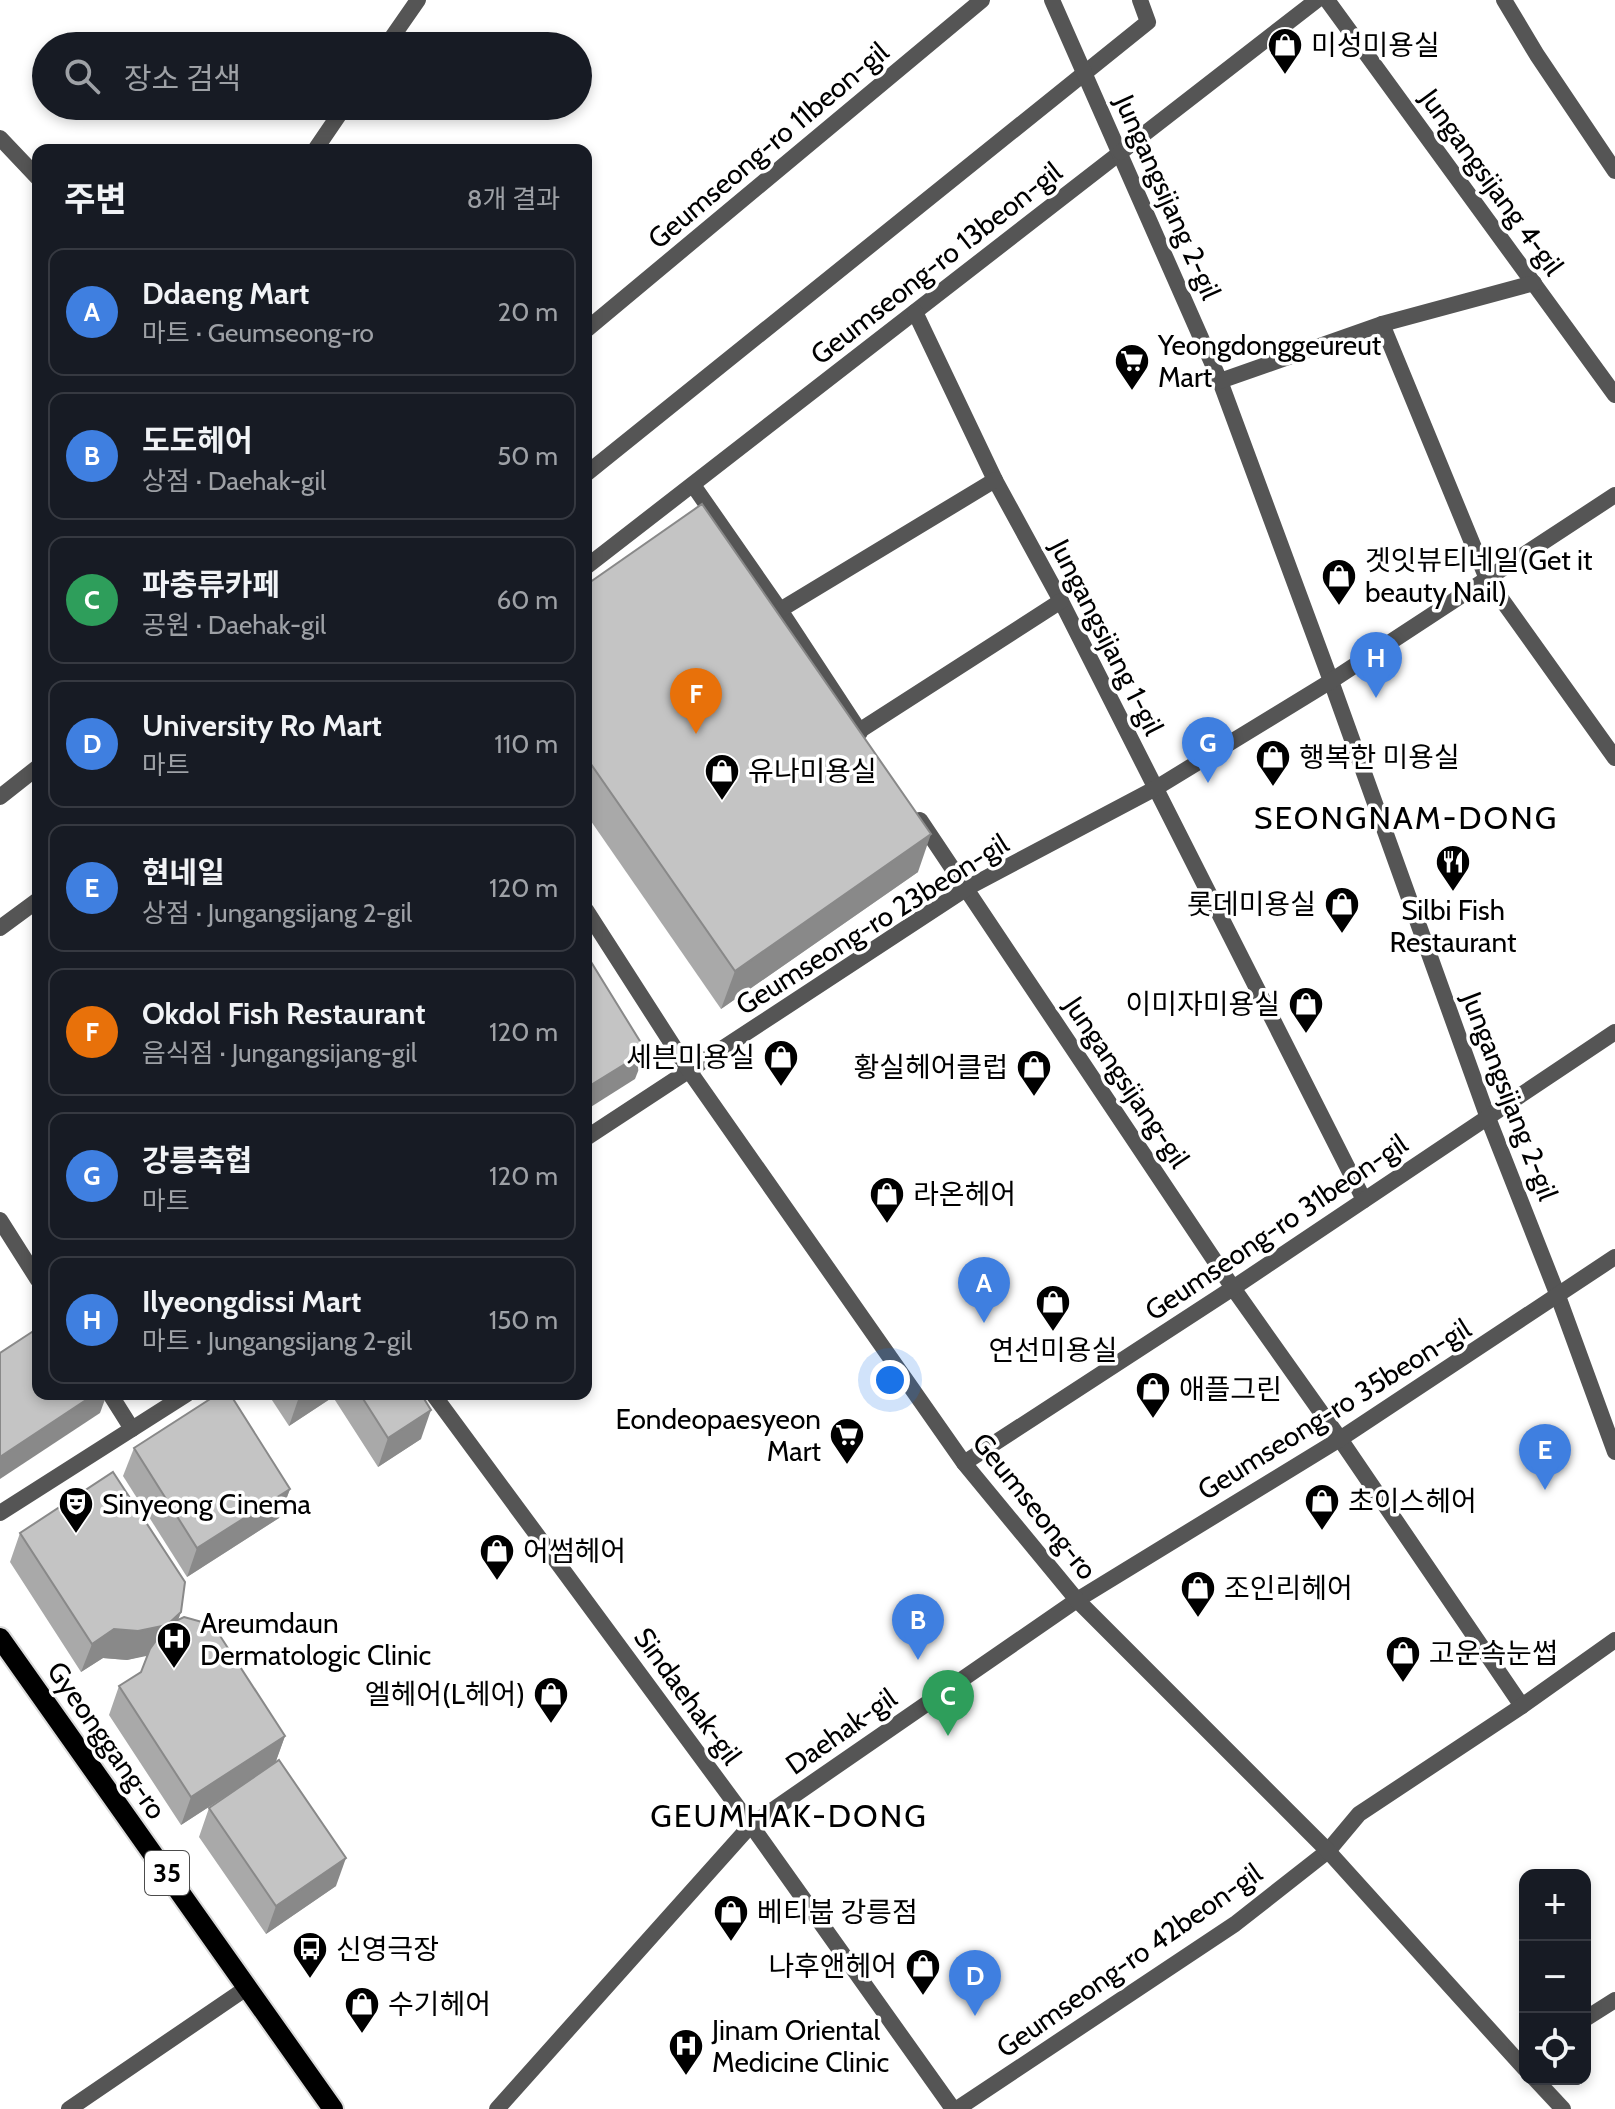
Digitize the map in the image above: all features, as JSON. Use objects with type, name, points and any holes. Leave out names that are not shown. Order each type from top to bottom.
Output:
[{"type":"main road","name":"Gyeonggang-ro","points":[[0,1638],[333,2109]]},
{"type":"street","points":[[396,32],[418,0]]},
{"type":"street","name":"Geumseong-ro 11beon-gil","points":[[592,325],[982,0]]},
{"type":"street","name":"Jungangsijang 2-gil","points":[[1052,0],[1220,381],[1488,1118],[1615,1452]]},
{"type":"street","points":[[592,469],[1148,22],[1140,0]]},
{"type":"street","name":"Geumseong-ro 13beon-gil","points":[[592,562],[1317,0]]},
{"type":"street","name":"Jungangsijang 4-gil","points":[[1327,0],[1615,395]]},
{"type":"street","points":[[1504,0],[1615,171]]},
{"type":"street","points":[[319,144],[335,120]]},
{"type":"street","points":[[0,138],[32,172]]},
{"type":"street","points":[[1220,381],[1382,324],[1534,283]]},
{"type":"street","name":"Jungangsijang 1-gil","points":[[915,312],[995,480],[1061,601],[1364,1200]]},
{"type":"street","points":[[1382,324],[1487,579],[1615,758]]},
{"type":"street","points":[[780,610],[995,480]]},
{"type":"street","points":[[693,485],[864,738],[1061,601]]},
{"type":"street","name":"Geumseong-ro 23beon-gil","points":[[592,1134],[967,888],[1156,788],[1331,681],[1615,495]]},
{"type":"street","points":[[0,797],[32,772]]},
{"type":"street","name":"Jungangsijang-gil","points":[[913,810],[1233,1288],[1522,1706]]},
{"type":"street","points":[[0,928],[32,904]]},
{"type":"street","name":"Geumseong-ro","points":[[592,919],[690,1072],[964,1463],[1077,1600],[1328,1851],[1519,2059]]},
{"type":"street","name":"Geumseong-ro 31beon-gil","points":[[964,1463],[1233,1288],[1615,1032]]},
{"type":"street","points":[[0,1220],[32,1271]]},
{"type":"street","name":"Geumseong-ro 35beon-gil","points":[[1077,1600],[1340,1439],[1615,1257]]},
{"type":"street","points":[[114,1400],[132,1429]]},
{"type":"street","points":[[0,1513],[178,1400]]},
{"type":"street","name":"Sindaehak-gil","points":[[437,1400],[751,1825],[955,2109]]},
{"type":"street","name":"Daehak-gil","points":[[497,2109],[751,1825],[1077,1600]]},
{"type":"street","name":"Geumseong-ro 42beon-gil","points":[[955,2109],[1235,1924],[1328,1851],[1359,1814],[1615,1640]]},
{"type":"street","points":[[69,2109],[248,1987]]},
{"type":"street","points":[[1591,2015],[1615,2000]]},
{"type":"street","points":[[1541,2085],[1563,2109]]},
{"type":"building","points":[[702,504],[931,834],[735,971],[592,766],[592,581]]},
{"type":"building","points":[[592,963],[646,1051],[592,1084]]},
{"type":"building","points":[[32,1332],[32,1400],[86,1400],[0,1457],[0,1353]]},
{"type":"building","points":[[209,1400],[234,1400],[290,1489],[197,1548],[134,1448]]},
{"type":"building","points":[[364,1400],[425,1400],[431,1410],[388,1438]]},
{"type":"building","points":[[113,1472],[185,1582],[181,1612],[167,1625],[138,1631],[114,1629],[92,1644],[20,1533]]},
{"type":"building","points":[[184,1617],[213,1625],[285,1736],[191,1797],[119,1686],[141,1672],[150,1649],[167,1625]]},
{"type":"building","points":[[279,1760],[346,1858],[276,1906],[209,1808]]},
{"type":"place","name":"미성미용실","points":[[1285,76]]},
{"type":"place","name":"Yeongdonggeureut Mart","points":[[1132,392]]},
{"type":"place","name":"겟잇뷰티네일(Get it beauty Nail)","points":[[1339,607]]},
{"type":"place","name":"Ilyeongdissi Mart","points":[[1376,698]]},
{"type":"place","name":"Okdol Fish Restaurant","points":[[696,734]]},
{"type":"place","name":"강릉축협","points":[[1208,783]]},
{"type":"place","name":"행복한 미용실","points":[[1273,788]]},
{"type":"place","name":"유나미용실","points":[[722,802]]},
{"type":"place","name":"Silbi Fish Restaurant","points":[[1453,893]]},
{"type":"place","name":"롯데미용실","points":[[1342,935]]},
{"type":"place","name":"이미자미용실","points":[[1306,1035]]},
{"type":"place","name":"세븐미용실","points":[[781,1088]]},
{"type":"place","name":"황실헤어클럽","points":[[1034,1098]]},
{"type":"place","name":"라온헤어","points":[[887,1225]]},
{"type":"place","name":"Ddaeng Mart","points":[[984,1323]]},
{"type":"place","name":"연선미용실","points":[[1053,1333]]},
{"type":"place","name":"애플그린","points":[[1153,1420]]},
{"type":"place","name":"Eondeopaesyeon Mart","points":[[847,1466]]},
{"type":"place","name":"현네일","points":[[1545,1490]]},
{"type":"place","name":"초이스헤어","points":[[1322,1532]]},
{"type":"place","name":"Sinyeong Cinema","points":[[76,1535]]},
{"type":"place","name":"어썸헤어","points":[[497,1582]]},
{"type":"place","name":"조인리헤어","points":[[1198,1619]]},
{"type":"place","name":"도도헤어","points":[[918,1660]]},
{"type":"place","name":"Areumdaun Dermatologic Clinic","points":[[174,1670]]},
{"type":"place","name":"고운속눈썹","points":[[1403,1684]]},
{"type":"place","name":"엘헤어(L헤어)","points":[[551,1725]]},
{"type":"place","name":"파충류카페","points":[[948,1736]]},
{"type":"place","name":"베티붑 강릉점","points":[[731,1943]]},
{"type":"place","name":"신영극장","points":[[310,1980]]},
{"type":"place","name":"나후앤헤어","points":[[923,1997]]},
{"type":"place","name":"University Ro Mart","points":[[975,2016]]},
{"type":"place","name":"수기헤어","points":[[362,2035]]},
{"type":"place","name":"Jinam Oriental Medicine Clinic","points":[[686,2077]]},
{"type":"district","name":"SEONGNAM-DONG","points":[[1406,817]]},
{"type":"district","name":"GEUMHAK-DONG","points":[[789,1815]]}]
